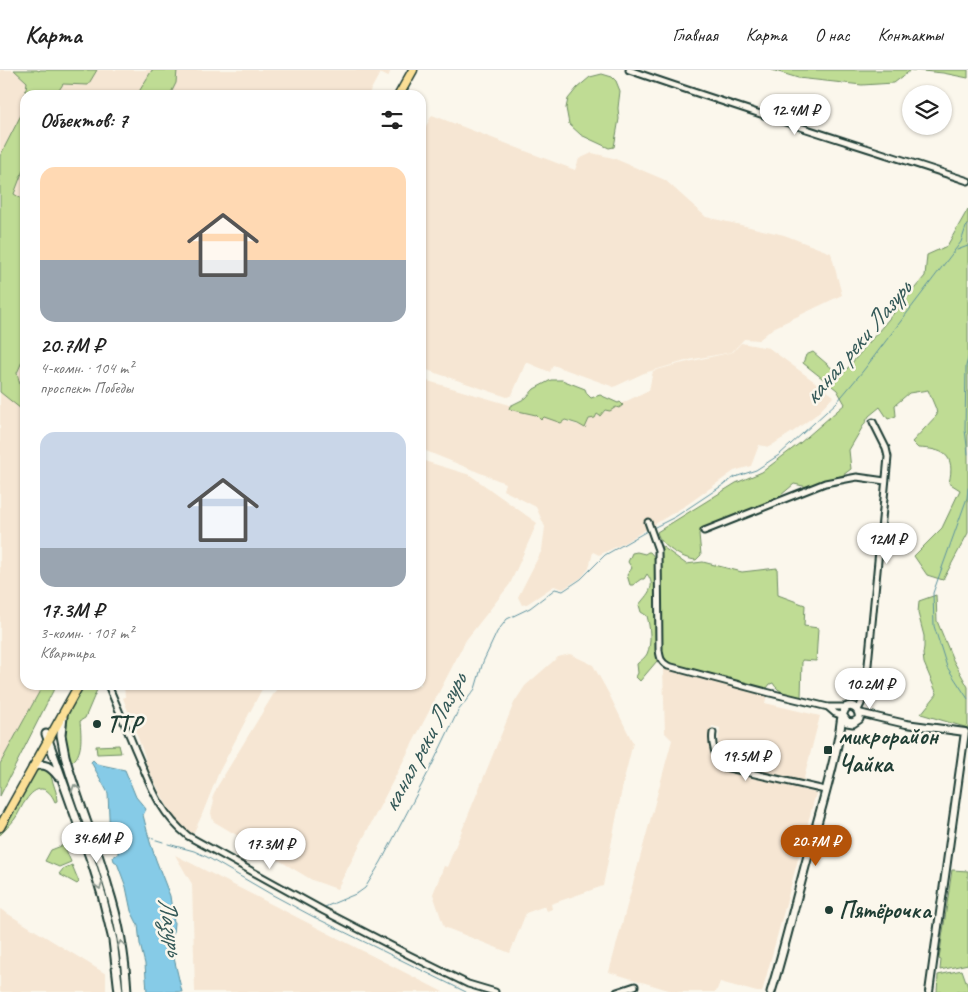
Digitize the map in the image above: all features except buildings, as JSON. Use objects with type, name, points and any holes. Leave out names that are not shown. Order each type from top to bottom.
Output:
[{"type":"main road","points":[[402,90],[414,71]]},
{"type":"main road","points":[[0,827],[33,767],[70,690]]},
{"type":"main road","points":[[0,817],[76,690]]},
{"type":"main road","points":[[771,992],[839,736],[844,710],[849,707],[855,707],[859,712],[858,719],[839,736]]},
{"type":"main road","points":[[63,713],[61,735],[63,751],[81,804],[92,851]]},
{"type":"main road","points":[[843,716],[847,722],[854,723]]},
{"type":"main road","points":[[46,738],[71,807],[111,895],[123,952],[127,992]]},
{"type":"main road","points":[[33,767],[47,766],[62,781]]},
{"type":"main road","points":[[71,807],[81,804]]},
{"type":"main road","points":[[97,864],[102,895],[110,925],[118,992]]},
{"type":"street","points":[[629,70],[751,112],[968,181]]},
{"type":"street","points":[[873,422],[886,448],[888,457],[868,667],[859,712],[906,724],[966,733],[929,992]]},
{"type":"street","points":[[704,531],[825,483],[857,477],[885,481]]},
{"type":"street","points":[[648,522],[658,550],[659,650],[660,657],[664,663],[668,666],[828,707],[849,707]]},
{"type":"street","points":[[110,690],[150,786],[164,812],[184,833],[409,956],[468,984],[495,992]]},
{"type":"street","points":[[828,707],[834,713],[843,716]]},
{"type":"street","points":[[854,723],[870,717],[876,717]]},
{"type":"street","points":[[713,733],[714,749],[720,766],[825,790]]},
{"type":"street","points":[[616,992],[635,986]]},
{"type":"shaded area","points":[[0,70],[391,70],[388,77],[380,73],[371,90],[20,90],[20,690],[40,690],[0,764]]},
{"type":"shaded area","points":[[432,115],[575,170],[579,159],[592,153],[613,158],[665,180],[706,217],[784,235],[831,253],[842,295],[773,328],[759,340],[744,339],[732,352],[689,360],[644,373],[614,387],[553,365],[550,372],[526,362],[512,395],[507,397],[426,370],[426,126]]},
{"type":"shaded area","points":[[741,343],[769,348],[834,396],[817,414],[794,431],[769,447],[759,445],[751,466],[734,471],[688,504],[622,544],[599,555],[593,552],[589,568],[582,577],[563,589],[554,586],[527,604],[522,605],[518,597],[542,550],[545,527],[536,507],[503,490],[505,483],[426,451],[426,380],[578,425],[649,390],[653,371],[733,352]]},
{"type":"shaded area","points":[[426,462],[470,475],[537,523],[510,584],[466,640],[337,889],[312,880],[213,821],[211,813],[214,801],[212,799],[217,787],[276,690],[426,690]]},
{"type":"shaded area","points":[[570,654],[593,665],[633,743],[603,886],[551,904],[552,909],[547,911],[545,906],[526,913],[510,953],[444,927],[433,894],[444,866],[447,867],[514,703],[525,686],[558,657]]},
{"type":"shaded area","points":[[663,669],[767,694],[765,703],[820,716],[803,782],[726,765],[717,749],[720,728],[712,726],[710,737],[718,768],[816,793],[762,992],[720,982],[716,992],[675,992],[609,972],[672,740],[665,733]]},
{"type":"shaded area","points":[[124,690],[261,690],[219,772],[193,834],[180,827],[147,767],[123,698],[125,697]]},
{"type":"shaded area","points":[[175,855],[443,992],[195,992],[192,884]]},
{"type":"shaded area","points":[[0,909],[106,974],[106,992],[0,992]]},
{"type":"green space","points":[[14,70],[97,70],[88,85],[63,84],[59,90],[26,90],[27,82]]},
{"type":"green space","points":[[152,70],[177,70],[176,83],[172,90],[140,90]]},
{"type":"green space","points":[[772,70],[911,70],[894,83],[862,85],[798,78]]},
{"type":"green space","points":[[912,70],[968,70],[968,78],[943,73]]},
{"type":"green space","points":[[602,74],[612,77],[620,91],[619,119],[614,147],[609,148],[581,135],[569,124],[566,108],[568,99],[577,88],[590,77]]},
{"type":"green space","points":[[20,117],[20,178],[14,194],[20,198],[20,366],[17,373],[20,384],[20,408],[0,392],[0,156]]},
{"type":"green space","points":[[968,209],[968,533],[943,580],[927,575],[914,556],[942,528],[960,490],[949,483],[951,465],[945,455],[934,450],[918,448],[912,442],[937,415],[928,390],[909,393],[895,405],[896,416],[888,419],[880,407],[869,416],[849,450],[851,469],[843,475],[808,487],[794,484],[774,501],[700,531],[701,555],[696,560],[667,547],[657,532],[736,483],[762,472],[800,443],[845,404],[837,390],[803,363],[806,355],[813,352],[841,376],[925,276],[927,255],[947,246]]},
{"type":"green space","points":[[551,380],[562,380],[585,389],[591,398],[600,395],[618,403],[620,402],[623,405],[610,411],[605,410],[600,416],[597,414],[595,418],[589,419],[585,428],[565,420],[561,423],[544,417],[541,420],[536,415],[509,409],[510,406],[526,398],[534,389]]},
{"type":"green space","points":[[660,545],[686,564],[703,562],[742,572],[777,568],[778,595],[805,605],[804,626],[818,628],[816,661],[802,660],[801,698],[781,691],[773,683],[767,688],[750,686],[666,661],[661,653]]},
{"type":"green space","points":[[650,552],[656,559],[657,661],[640,681],[636,677],[638,673],[637,664],[647,654],[650,645],[650,635],[647,616],[641,612],[639,605],[648,594],[651,583],[647,574],[644,579],[630,585],[627,575],[632,568],[628,562],[632,553],[645,554]]},
{"type":"green space","points":[[936,595],[937,621],[953,660],[968,687],[968,728],[921,714],[937,694],[924,663],[924,636],[918,613],[919,601]]},
{"type":"green space","points":[[40,690],[53,690],[0,796],[0,764]]},
{"type":"green space","points":[[79,690],[97,690],[85,718],[80,721],[80,750],[70,763],[63,727],[68,708]]},
{"type":"green space","points":[[119,745],[121,753],[97,754],[96,746]]},
{"type":"green space","points":[[36,769],[49,770],[57,801],[55,802],[49,792],[45,790],[42,789],[34,792],[24,802],[14,820],[0,835]]},
{"type":"green space","points":[[64,845],[71,862],[59,867],[45,861],[51,850]]},
{"type":"green space","points":[[72,865],[79,882],[77,884],[59,874],[63,869]]},
{"type":"green space","points":[[98,866],[112,910],[121,953],[124,992],[122,992],[114,929],[96,867]]},
{"type":"green space","points":[[952,870],[968,871],[968,964],[940,970],[941,960],[939,959]]},
{"type":"green space","points":[[962,970],[968,992],[937,992],[938,975]]},
{"type":"water","name":"Лазурь","points":[[93,760],[97,764],[125,770],[136,797],[146,809],[143,815],[150,842],[170,896],[174,923],[172,942],[174,958],[182,992],[147,992],[145,964],[138,925],[131,911],[126,887],[113,857],[118,854],[118,850],[110,839],[108,793],[91,762]]},
{"type":"waterway","name":"канал реки Лазурь","points":[[653,528],[675,517],[735,477],[756,470],[779,455],[837,402],[863,371],[961,242],[968,225]]},
{"type":"waterway","points":[[957,250],[968,246]]},
{"type":"waterway","points":[[968,358],[966,366],[965,430],[968,454]]},
{"type":"waterway","points":[[968,488],[967,498],[933,593],[934,626],[947,667],[968,699]]},
{"type":"waterway","name":"канал реки Лазурь","points":[[325,907],[358,893],[365,888],[381,862],[431,767],[458,711],[475,689],[483,662],[497,632],[507,619],[530,608],[555,589],[563,591],[581,579],[605,555],[649,530]]},
{"type":"waterway","points":[[150,838],[163,842]]},
{"type":"waterway","name":"канал реки Лазурь","points":[[168,844],[194,851],[207,857],[312,916],[466,992]]},
{"type":"place","name":"ТТР","points":[[97,724]]},
{"type":"place","name":"микрорайон Чайка","points":[[828,750]]},
{"type":"place","name":"Пятёрочка","points":[[829,910]]}]
